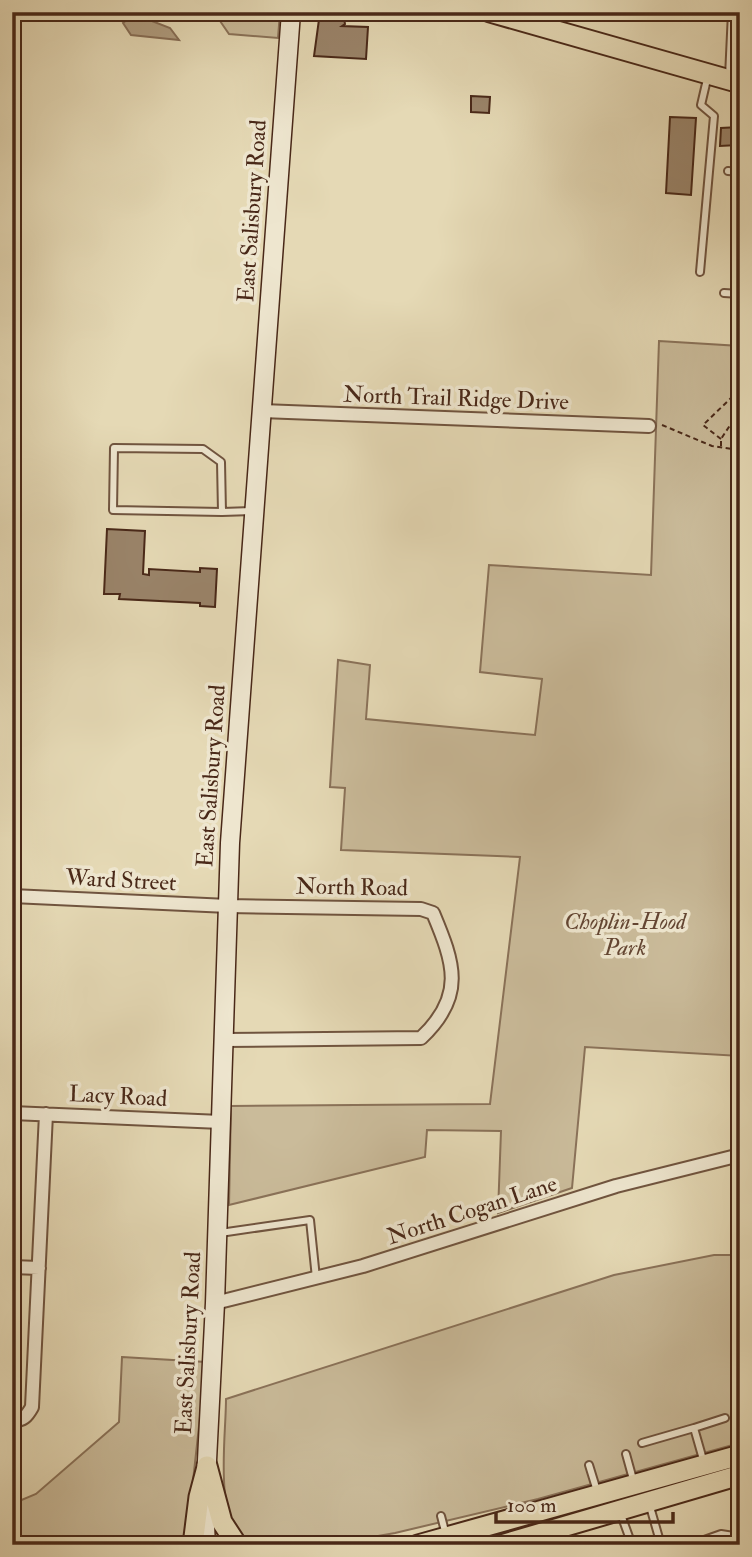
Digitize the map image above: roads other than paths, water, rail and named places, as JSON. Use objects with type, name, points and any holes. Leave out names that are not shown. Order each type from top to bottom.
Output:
[{"type":"main road","name":"East Salisbury Road","points":[[206,1545],[228,906],[291,12]]},
{"type":"main road","points":[[490,12],[734,81]]},
{"type":"main road","points":[[418,1545],[598,1497],[740,1455]]},
{"type":"main road","points":[[194,1545],[199,1497],[207,1466]]},
{"type":"main road","points":[[207,1466],[222,1522],[237,1545]]},
{"type":"main road","points":[[501,1545],[538,1540],[620,1510],[740,1476]]},
{"type":"street","name":"North Trail Ridge Drive","points":[[262,411],[655,426]]},
{"type":"street","name":"Ward Street","points":[[12,896],[228,906]]},
{"type":"street","name":"North Road","points":[[224,1040],[421,1038],[442,1012],[451,992],[452,958],[433,914],[421,909],[228,906]]},
{"type":"street","name":"Lacy Road","points":[[12,1112],[221,1122]]},
{"type":"street","points":[[12,1420],[19,1421],[30,1410],[46,1114]]},
{"type":"street","name":"North Cogan Lane","points":[[215,1303],[316,1278],[615,1186],[740,1154]]},
{"type":"street","points":[[12,1267],[39,1268]]},
{"type":"street","points":[[737,1545],[740,1538]]},
{"type":"lane","points":[[732,12],[734,81]]},
{"type":"lane","points":[[700,272],[714,116],[701,105],[708,74]]},
{"type":"lane","points":[[728,171],[740,172]]},
{"type":"lane","points":[[724,293],[740,294]]},
{"type":"lane","points":[[222,512],[221,462],[203,449],[114,447],[113,510],[222,512],[254,511]]},
{"type":"lane","points":[[218,1233],[310,1220],[316,1278]]},
{"type":"lane","points":[[642,1443],[725,1418]]},
{"type":"lane","points":[[694,1428],[705,1465]]},
{"type":"lane","points":[[626,1454],[634,1485]]},
{"type":"lane","points":[[589,1465],[598,1497]]},
{"type":"lane","points":[[649,1502],[662,1545]]},
{"type":"lane","points":[[620,1510],[632,1545]]},
{"type":"lane","points":[[441,1516],[447,1537]]},
{"type":"lane","points":[[690,1545],[721,1534],[740,1538]]},
{"type":"park label","name":"Choplin-Hood Park","points":[[625,934]]}]
